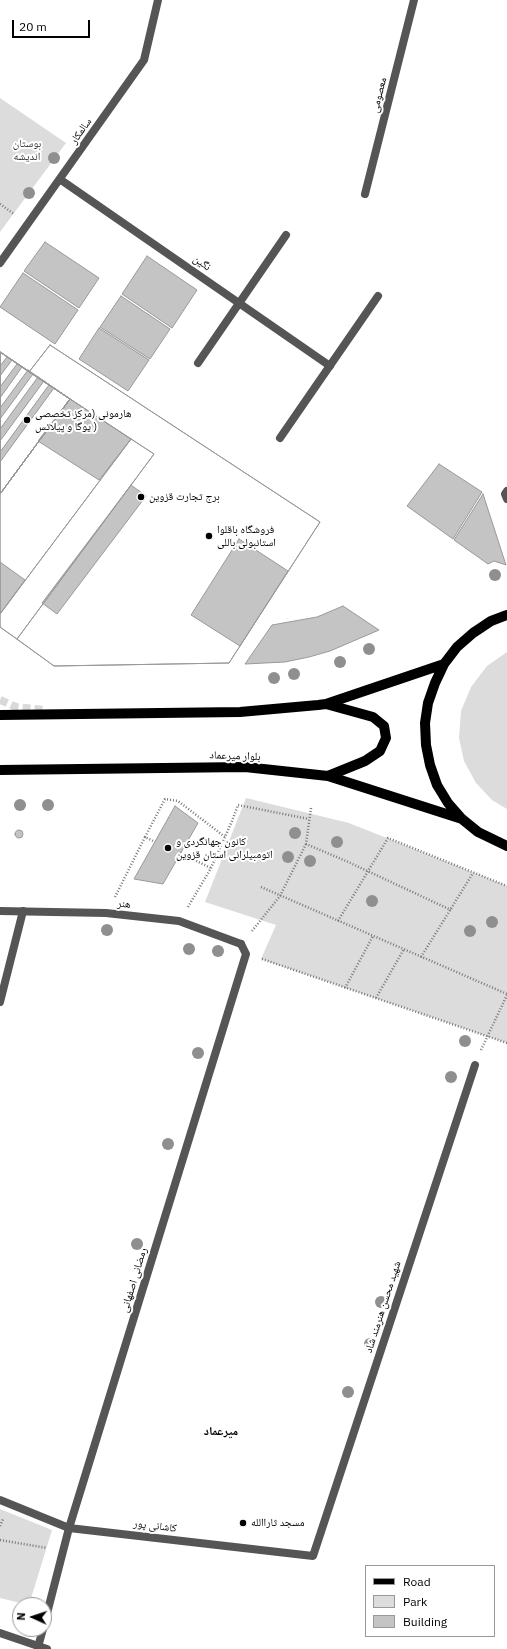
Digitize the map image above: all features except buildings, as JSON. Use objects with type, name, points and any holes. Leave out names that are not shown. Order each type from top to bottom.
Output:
[{"type":"main road","points":[[507,614],[491,621],[473,633],[457,647],[444,664],[428,703],[425,724],[426,745],[430,765],[438,785],[448,803],[462,819],[478,832],[507,846]]},
{"type":"main road","points":[[0,715],[240,712],[326,704],[444,664]]},
{"type":"main road","points":[[326,704],[373,716],[384,726],[386,738],[380,751],[366,761],[328,776]]},
{"type":"main road","name":"بلوار میرعماد","points":[[0,770],[245,767],[328,776],[462,819]]},
{"type":"street","name":"سالمکار","points":[[0,263],[61,180],[144,60],[158,0]]},
{"type":"street","name":"معصومی","points":[[365,194],[414,0]]},
{"type":"street","name":"نگین","points":[[61,180],[330,366]]},
{"type":"street","points":[[198,363],[286,235]]},
{"type":"street","points":[[280,438],[378,296]]},
{"type":"street","points":[[507,491],[505,494],[507,499]]},
{"type":"street","name":"هنر","points":[[0,911],[106,913],[179,921],[242,944]]},
{"type":"street","points":[[0,1002],[23,911]]},
{"type":"street","points":[[242,944],[246,954]]},
{"type":"street","name":"رمضانی اصفهانی","points":[[51,1597],[69,1528],[246,954]]},
{"type":"street","name":"شهید محسن هنرمند شاد","points":[[313,1556],[475,1065]]},
{"type":"street","name":"کاشانی پور","points":[[0,1500],[69,1528],[313,1556]]},
{"type":"street","points":[[0,1633],[47,1649]]},
{"type":"street","points":[[38,1647],[41,1637]]},
{"type":"path","points":[[106,913],[166,799],[178,801],[224,838]]},
{"type":"path","points":[[191,900],[211,868],[238,804],[309,820]]},
{"type":"path","points":[[242,944],[280,896],[306,844],[311,808]]},
{"type":"path","points":[[145,837],[154,842]]},
{"type":"path","points":[[338,921],[388,838],[507,886]]},
{"type":"path","points":[[306,844],[451,910]]},
{"type":"path","points":[[180,853],[211,868]]},
{"type":"path","points":[[422,957],[473,873]]},
{"type":"path","points":[[261,887],[507,994],[475,1065]]},
{"type":"path","points":[[345,988],[373,936]]},
{"type":"path","points":[[376,998],[404,949]]},
{"type":"path","points":[[246,954],[507,1043]]},
{"type":"path","points":[[0,1540],[63,1551]]},
{"type":"green space","name":"بوستان اندیشه","points":[[0,98],[66,143],[0,232]]},
{"type":"green space","points":[[507,652],[507,809],[492,800],[476,783],[464,761],[459,738],[461,711],[471,687],[487,666]]},
{"type":"green space","points":[[246,798],[349,823],[507,886],[507,1043],[261,959],[276,925],[205,902]]},
{"type":"green space","points":[[0,1509],[52,1530],[31,1597],[12,1597],[12,1601],[0,1598]]},
{"type":"tunnel","points":[[0,700],[16,707],[44,710]]},
{"type":"place","name":"هارمونی (مرکز تخصصی یوگا و پیلاتس )","points":[[27,420]]},
{"type":"place","name":"برج تجارت قزوین","points":[[141,497]]},
{"type":"place","name":"فروشگاه باقلوا استانبولی باللی","points":[[209,536]]},
{"type":"place","name":"کانون جهانگردی و اتومبیلرانی استان قزوین","points":[[168,848]]},
{"type":"place","name":"مسجد ثاراالله","points":[[243,1523]]},
{"type":"district","name":"میرعماد","points":[[221,1432]]}]
